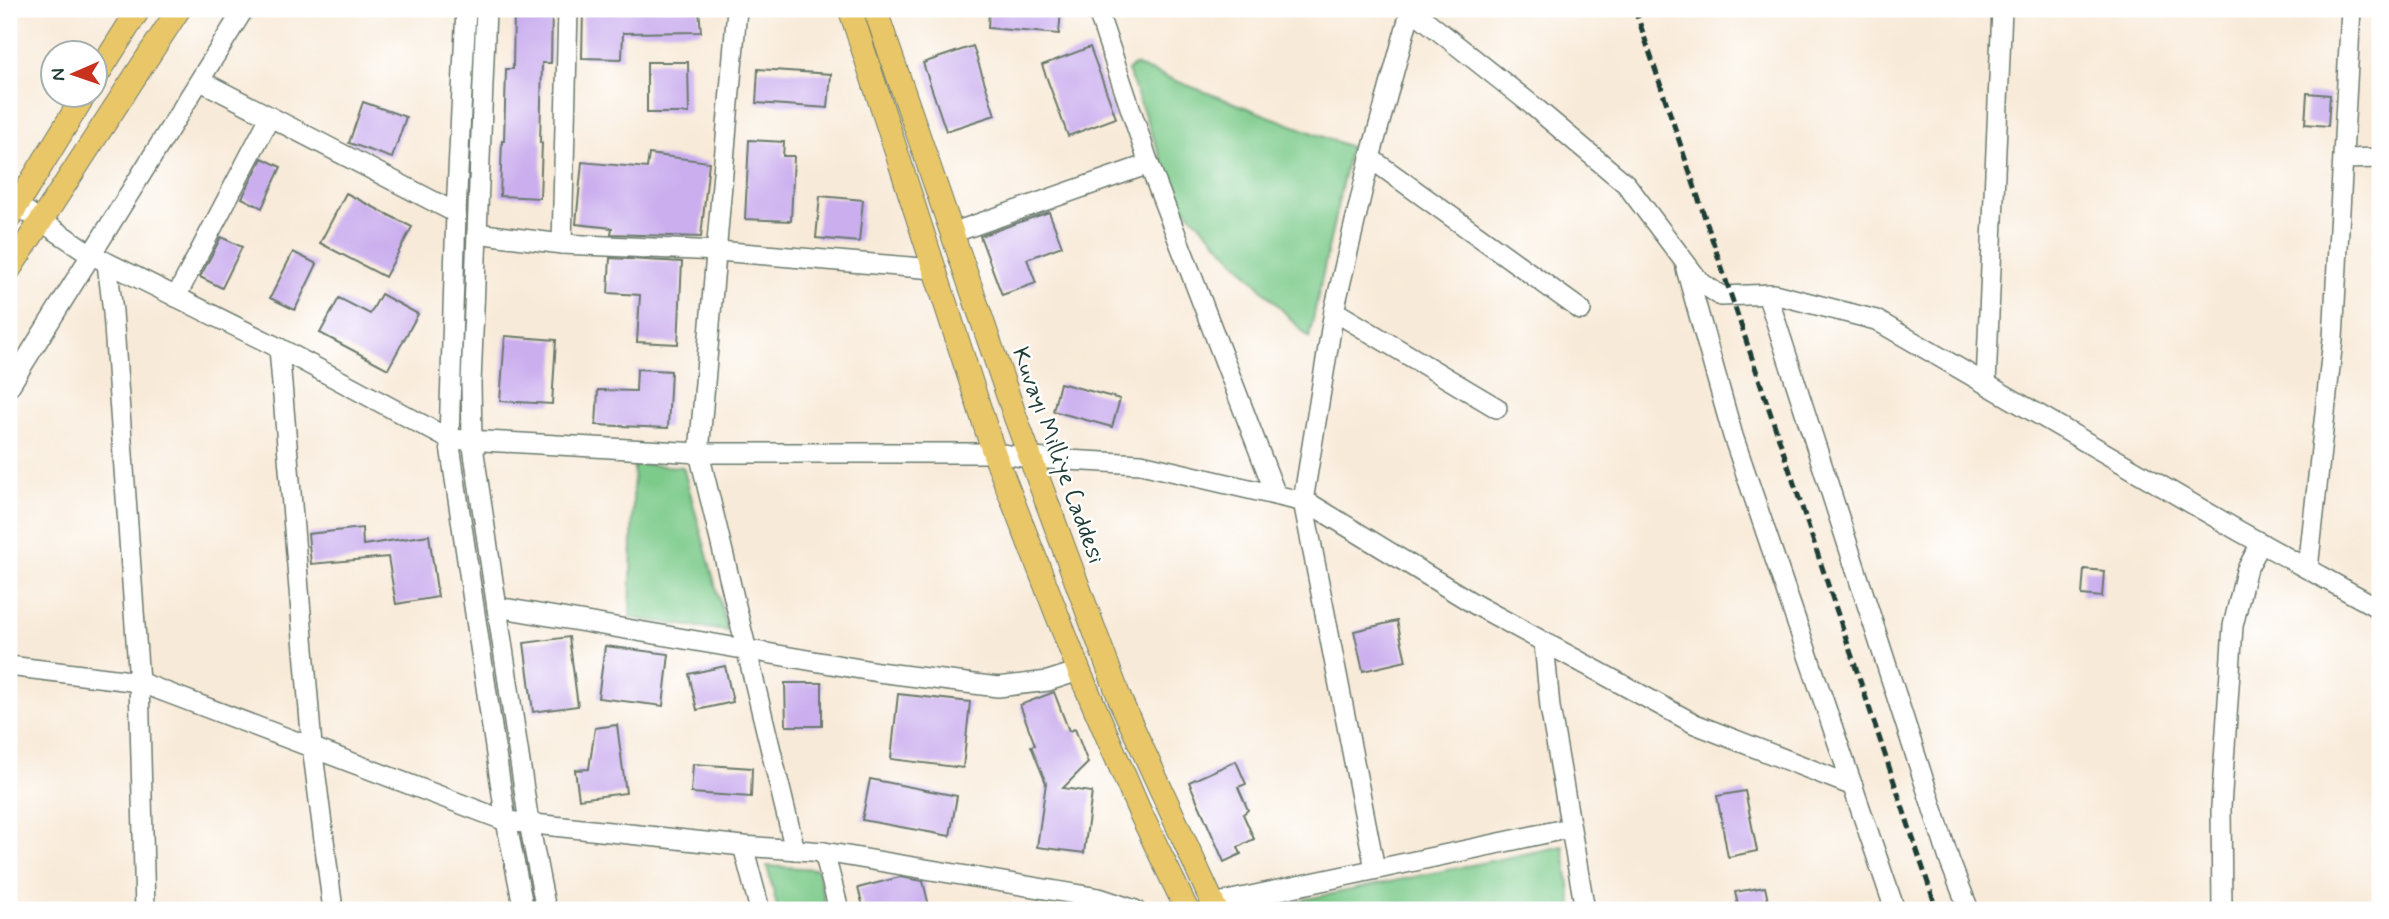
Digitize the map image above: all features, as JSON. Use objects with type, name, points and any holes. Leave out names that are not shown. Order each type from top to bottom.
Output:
[{"type":"main road","points":[[108,58],[139,9]]},
{"type":"main road","points":[[9,271],[179,9]]},
{"type":"main road","points":[[850,9],[994,453],[1079,671],[1139,810],[1187,910]]},
{"type":"main road","name":"Kuvayı Milliye Caddesi","points":[[875,9],[1030,458],[1121,702],[1214,907]]},
{"type":"main road","points":[[13,212],[76,108]]},
{"type":"street","points":[[9,387],[99,259],[244,9]]},
{"type":"street","points":[[466,9],[449,439],[506,821],[524,910]]},
{"type":"street","points":[[486,9],[471,383],[472,440],[529,824],[546,910]]},
{"type":"street","points":[[562,244],[568,9]]},
{"type":"street","points":[[737,9],[699,453],[795,850]]},
{"type":"street","points":[[1097,9],[1149,164],[1276,495]]},
{"type":"street","points":[[1375,869],[1303,501],[1334,311],[1370,158],[1411,9],[1626,184],[1700,282],[1721,296],[1774,294],[1876,320],[2380,609]]},
{"type":"street","points":[[1986,384],[2002,9]]},
{"type":"street","points":[[2308,569],[2333,339],[2351,9]]},
{"type":"street","points":[[201,81],[456,213]]},
{"type":"street","points":[[176,297],[270,117]]},
{"type":"street","points":[[1370,158],[1581,310]]},
{"type":"street","points":[[2344,159],[2380,158]]},
{"type":"street","points":[[952,233],[1149,164]]},
{"type":"street","points":[[13,212],[40,222],[99,259],[279,348],[449,439],[699,453],[994,453],[1030,458],[1141,464],[1303,501],[1476,605],[1695,723],[1853,786]]},
{"type":"street","points":[[477,233],[562,244],[718,251],[934,270]]},
{"type":"street","points":[[99,259],[114,326],[139,682],[145,910]]},
{"type":"street","points":[[1684,263],[1733,436],[1895,910]]},
{"type":"street","points":[[1768,294],[1950,862],[1969,910]]},
{"type":"street","points":[[1334,311],[1497,408]]},
{"type":"street","points":[[279,348],[312,746],[333,910]]},
{"type":"street","points":[[2222,910],[2221,807],[2233,626],[2246,572],[2261,543]]},
{"type":"street","points":[[497,607],[878,672],[998,687],[1048,681],[1079,671]]},
{"type":"street","points":[[1544,642],[1550,707],[1586,910]]},
{"type":"street","points":[[9,666],[139,682],[506,821],[824,852],[1135,910]]},
{"type":"street","points":[[1214,907],[1375,869],[1570,828]]},
{"type":"street","points":[[743,846],[760,910]]},
{"type":"street","points":[[824,852],[839,910]]},
{"type":"green space","points":[[1134,65],[1350,147],[1309,338],[1177,200],[1128,71]]},
{"type":"green space","points":[[634,464],[683,467],[728,631],[630,618]]},
{"type":"green space","points":[[1563,846],[1573,910],[1254,910]]},
{"type":"green space","points":[[767,866],[817,869],[827,910],[778,910]]},
{"type":"building","points":[[514,9],[552,9],[551,63],[542,63],[540,198],[500,196],[506,69],[513,69]]},
{"type":"building","points":[[583,9],[699,9],[701,32],[623,33],[622,59],[582,58]]},
{"type":"building","points":[[989,9],[1061,9],[1059,34],[988,28]]},
{"type":"building","points":[[973,46],[995,115],[946,131],[923,63]]},
{"type":"building","points":[[1090,47],[1116,118],[1068,136],[1042,65]]},
{"type":"building","points":[[647,62],[688,62],[689,113],[647,113]]},
{"type":"building","points":[[758,69],[831,74],[828,108],[756,103]]},
{"type":"building","points":[[2307,93],[2330,95],[2328,126],[2305,124]]},
{"type":"building","points":[[363,102],[406,117],[392,158],[349,143]]},
{"type":"building","points":[[749,140],[784,142],[783,156],[794,156],[791,221],[745,219]]},
{"type":"building","points":[[649,154],[709,162],[701,237],[611,234],[612,228],[576,224],[582,162],[647,168]]},
{"type":"building","points":[[262,158],[281,167],[262,208],[242,198]]},
{"type":"building","points":[[346,193],[412,227],[385,277],[320,243]]},
{"type":"building","points":[[820,196],[863,200],[859,242],[816,238]]},
{"type":"building","points":[[1049,212],[1062,246],[1027,259],[1036,283],[1002,295],[980,236]]},
{"type":"building","points":[[221,237],[242,247],[222,288],[200,277]]},
{"type":"building","points":[[293,252],[317,264],[295,310],[270,298]]},
{"type":"building","points":[[610,258],[682,262],[678,344],[637,342],[640,295],[608,293]]},
{"type":"building","points":[[381,294],[418,314],[388,369],[320,333],[339,298],[370,314]]},
{"type":"building","points":[[505,336],[556,340],[552,404],[500,401]]},
{"type":"building","points":[[637,369],[671,371],[668,428],[596,425],[598,390],[636,391]]},
{"type":"building","points":[[1060,383],[1120,399],[1112,427],[1053,411]]},
{"type":"building","points":[[362,528],[363,545],[429,535],[438,597],[396,604],[388,557],[311,564],[308,534]]},
{"type":"building","points":[[2084,569],[2104,571],[2102,597],[2082,595]]},
{"type":"building","points":[[1397,621],[1406,661],[1363,671],[1354,631]]},
{"type":"building","points":[[569,637],[578,706],[533,712],[524,643]]},
{"type":"building","points":[[605,646],[669,654],[663,706],[598,698]]},
{"type":"building","points":[[725,666],[733,702],[697,710],[689,674]]},
{"type":"building","points":[[785,683],[822,683],[822,726],[786,726]]},
{"type":"building","points":[[1054,692],[1069,731],[1075,729],[1088,763],[1063,788],[1092,792],[1084,853],[1037,847],[1046,783],[1031,746],[1035,745],[1020,705]]},
{"type":"building","points":[[898,694],[970,702],[963,768],[891,759]]},
{"type":"building","points":[[617,725],[626,793],[579,799],[575,770],[589,769],[595,728]]},
{"type":"building","points":[[1236,761],[1246,784],[1238,787],[1248,810],[1243,814],[1254,839],[1238,847],[1241,854],[1224,862],[1189,782]]},
{"type":"building","points":[[693,764],[752,768],[751,797],[691,793]]},
{"type":"building","points":[[870,779],[957,796],[950,836],[862,820]]},
{"type":"building","points":[[1745,791],[1757,851],[1728,857],[1717,796]]},
{"type":"building","points":[[900,877],[923,881],[930,910],[864,910],[858,888]]},
{"type":"building","points":[[1765,887],[1770,910],[1739,910],[1735,892]]},
{"type":"railway","points":[[1635,9],[1937,910]]}]
